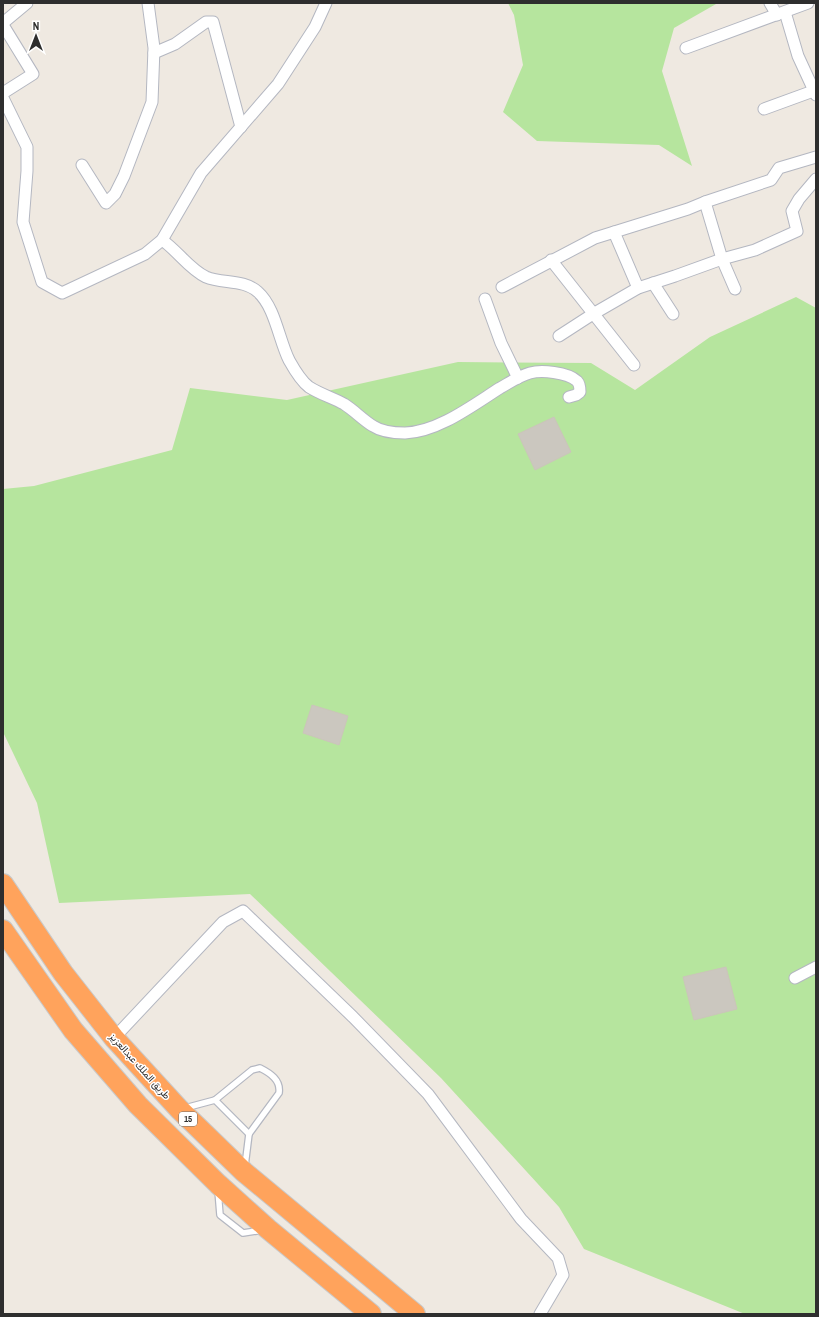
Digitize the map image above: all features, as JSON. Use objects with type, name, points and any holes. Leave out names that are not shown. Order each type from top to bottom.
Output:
[{"type":"highway","name":"طريق الملك عبدالعزيز","points":[[3,884],[63,973],[114,1038],[179,1109],[244,1172],[415,1314]]},
{"type":"highway","name":"15","points":[[3,930],[73,1030],[138,1106],[218,1184],[268,1229],[372,1314]]},
{"type":"street","points":[[3,93],[33,74],[3,24],[27,3]]},
{"type":"street","points":[[82,165],[106,203],[115,194],[124,176],[152,102],[154,53],[148,3]]},
{"type":"street","points":[[3,98],[27,147],[28,171],[23,222],[42,282],[62,293],[145,254],[162,240],[201,173],[278,84],[315,27],[326,3]]},
{"type":"street","points":[[764,109],[815,92],[781,14],[770,3]]},
{"type":"street","points":[[686,48],[808,3]]},
{"type":"street","points":[[154,53],[175,44],[206,22],[213,22],[241,127]]},
{"type":"street","points":[[502,287],[595,238],[688,209],[771,180],[779,168],[816,157]]},
{"type":"street","points":[[559,336],[638,288],[722,259],[756,250],[797,231],[792,211],[799,198],[816,179]]},
{"type":"street","points":[[705,202],[722,259],[735,289]]},
{"type":"street","points":[[614,232],[638,288]]},
{"type":"street","points":[[162,240],[174,249],[195,270],[206,277],[246,285],[260,293],[274,319],[288,359],[302,379],[309,386],[345,405],[374,427],[384,431],[407,433],[422,430],[450,419],[518,378],[529,373],[542,372],[562,374],[571,377],[577,381],[580,386],[580,392],[569,397]]},
{"type":"street","points":[[552,260],[634,365]]},
{"type":"street","points":[[653,283],[673,314]]},
{"type":"street","points":[[485,300],[501,343],[518,378]]},
{"type":"street","points":[[114,1038],[223,922],[242,911],[353,1018],[428,1094],[521,1219],[558,1258],[563,1275],[540,1314]]},
{"type":"street","points":[[795,978],[816,967]]},
{"type":"lane","points":[[179,1109],[215,1100],[252,1070],[260,1068],[277,1080],[280,1087],[279,1093],[249,1134],[244,1172]]},
{"type":"lane","points":[[215,1100],[249,1134]]},
{"type":"green space","points":[[508,3],[716,3],[674,28],[662,71],[692,166],[659,145],[537,141],[503,112],[523,65],[514,15]]},
{"type":"green space","points":[[796,297],[816,308],[816,1314],[745,1314],[584,1249],[559,1207],[441,1078],[250,894],[59,903],[37,803],[3,732],[3,489],[34,486],[172,450],[190,388],[287,400],[458,362],[591,363],[635,390],[710,337]]},
{"type":"building","points":[[554,417],[571,452],[535,470],[518,434]]},
{"type":"building","points":[[312,705],[348,716],[339,745],[303,733]]},
{"type":"building","points":[[726,967],[737,1009],[694,1020],[683,977]]}]
